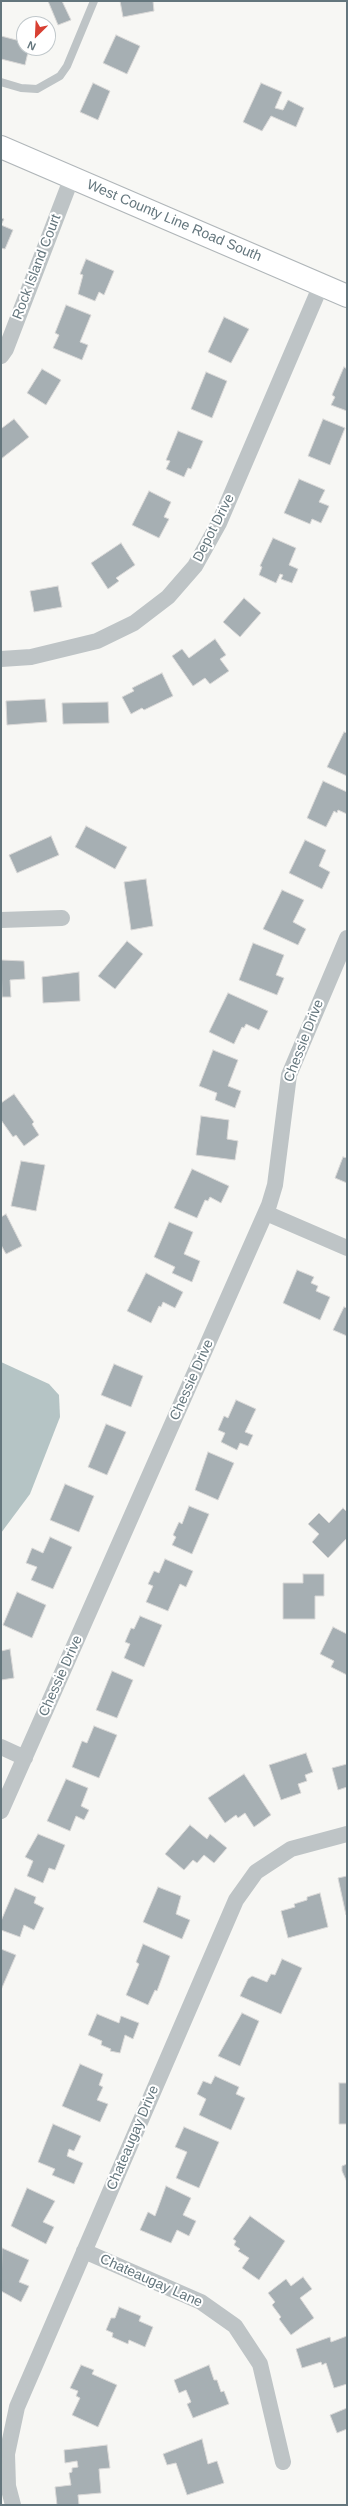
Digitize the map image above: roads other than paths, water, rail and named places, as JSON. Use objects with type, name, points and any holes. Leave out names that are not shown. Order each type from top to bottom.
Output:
[{"type":"main road","name":"West County Line Road South","points":[[1,147],[347,296]]},
{"type":"street","name":"Rock Island Court","points":[[1,356],[6,349],[72,177]]},
{"type":"street","name":"Depot Drive","points":[[1,659],[31,657],[97,641],[140,618],[168,597],[195,566],[219,523],[321,285]]},
{"type":"street","points":[[1,920],[62,918]]},
{"type":"street","name":"Chessie Drive","points":[[1,1811],[266,1213],[275,1185],[289,1075],[342,965],[347,938]]},
{"type":"street","points":[[266,1213],[347,1248]]},
{"type":"street","points":[[1,1747],[25,1758]]},
{"type":"street","name":"Chateaugay Drive","points":[[12,2505],[8,2486],[7,2454],[17,2406],[236,1900],[256,1872],[291,1849],[347,1834]]},
{"type":"street","name":"Chateaugay Lane","points":[[84,2251],[201,2302],[234,2326],[260,2364],[283,2462]]},
{"type":"lane","points":[[1,82],[21,88],[38,89],[60,76],[67,66],[94,1]]}]
